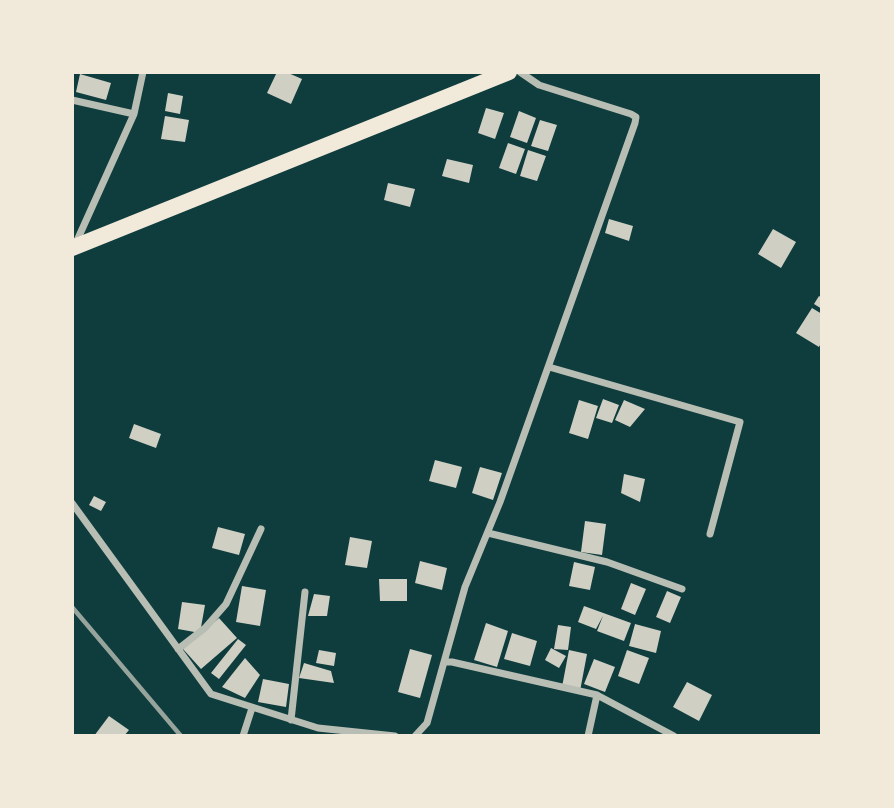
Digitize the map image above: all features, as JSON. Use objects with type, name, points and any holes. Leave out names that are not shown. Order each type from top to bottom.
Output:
[{"type":"highway","points":[[73,250],[509,72]]},
{"type":"street","points":[[73,250],[134,114],[143,72]]},
{"type":"street","points":[[415,736],[424,730],[466,587],[549,367],[613,190],[636,117],[539,85],[520,72]]},
{"type":"street","points":[[72,100],[134,114]]},
{"type":"street","points":[[549,367],[740,422],[710,534]]},
{"type":"street","points":[[72,503],[118,562],[211,694],[328,731],[395,736]]},
{"type":"street","points":[[178,649],[205,628],[226,604],[261,529]]},
{"type":"street","points":[[488,533],[607,562],[682,589]]},
{"type":"street","points":[[291,720],[305,592]]},
{"type":"street","points":[[444,662],[597,695],[674,736]]},
{"type":"street","points":[[589,736],[597,695]]},
{"type":"street","points":[[243,736],[252,708]]},
{"type":"building","points":[[277,72],[286,72],[302,79],[291,104],[267,93]]},
{"type":"building","points":[[80,74],[111,83],[106,100],[76,92]]},
{"type":"building","points":[[168,93],[183,96],[180,114],[165,111]]},
{"type":"building","points":[[486,108],[504,113],[495,139],[478,133]]},
{"type":"building","points":[[519,111],[536,118],[527,143],[510,137]]},
{"type":"building","points":[[165,116],[189,120],[185,142],[161,139]]},
{"type":"building","points":[[540,120],[557,125],[548,151],[531,146]]},
{"type":"building","points":[[508,143],[525,149],[516,174],[499,168]]},
{"type":"building","points":[[528,150],[546,156],[537,181],[520,176]]},
{"type":"building","points":[[447,159],[473,165],[469,183],[442,176]]},
{"type":"building","points":[[388,183],[415,189],[410,207],[384,200]]},
{"type":"building","points":[[609,219],[633,226],[629,241],[605,233]]},
{"type":"building","points":[[773,229],[796,242],[781,268],[758,254]]},
{"type":"building","points":[[819,296],[822,298],[822,309],[814,304]]},
{"type":"building","points":[[812,308],[822,314],[822,341],[819,347],[796,333]]},
{"type":"building","points":[[603,399],[619,405],[612,423],[596,418]]},
{"type":"building","points":[[579,400],[598,406],[588,439],[569,433]]},
{"type":"building","points":[[624,400],[645,409],[630,427],[615,420]]},
{"type":"building","points":[[134,424],[161,434],[156,448],[129,438]]},
{"type":"building","points":[[435,460],[462,467],[456,488],[429,481]]},
{"type":"building","points":[[480,467],[502,473],[493,500],[472,493]]},
{"type":"building","points":[[624,474],[645,479],[640,502],[621,493]]},
{"type":"building","points":[[94,496],[106,502],[101,511],[89,505]]},
{"type":"building","points":[[585,521],[606,524],[602,555],[581,552]]},
{"type":"building","points":[[218,527],[245,534],[239,555],[212,548]]},
{"type":"building","points":[[350,537],[372,541],[367,568],[345,565]]},
{"type":"building","points":[[420,561],[447,568],[442,590],[415,583]]},
{"type":"building","points":[[574,562],[595,567],[590,590],[569,586]]},
{"type":"building","points":[[379,579],[407,579],[407,601],[380,601]]},
{"type":"building","points":[[631,583],[646,589],[635,615],[621,609]]},
{"type":"building","points":[[242,586],[266,590],[260,626],[236,622]]},
{"type":"building","points":[[667,591],[681,597],[670,623],[656,617]]},
{"type":"building","points":[[314,594],[330,596],[327,616],[308,616]]},
{"type":"building","points":[[182,602],[205,605],[200,633],[178,629]]},
{"type":"building","points":[[584,606],[631,623],[624,641],[597,631],[603,616],[596,629],[578,622]]},
{"type":"building","points":[[219,618],[237,638],[201,669],[183,649]]},
{"type":"building","points":[[486,623],[508,631],[497,667],[474,660]]},
{"type":"building","points":[[635,624],[661,631],[656,653],[629,646]]},
{"type":"building","points":[[558,625],[571,627],[568,650],[554,649]]},
{"type":"building","points":[[512,633],[537,641],[530,666],[504,659]]},
{"type":"building","points":[[238,639],[246,645],[219,679],[211,673]]},
{"type":"building","points":[[551,648],[566,656],[559,668],[545,660]]},
{"type":"building","points":[[410,649],[432,655],[420,698],[398,692]]},
{"type":"building","points":[[319,650],[336,653],[334,666],[316,663]]},
{"type":"building","points":[[569,650],[587,654],[580,691],[562,687]]},
{"type":"building","points":[[627,650],[649,658],[639,684],[618,676]]},
{"type":"building","points":[[245,658],[260,675],[245,698],[222,687]]},
{"type":"building","points":[[594,659],[615,667],[605,692],[584,684]]},
{"type":"building","points":[[304,663],[331,671],[334,683],[299,678]]},
{"type":"building","points":[[263,679],[289,684],[286,707],[258,702]]},
{"type":"building","points":[[687,682],[712,695],[699,721],[673,707]]},
{"type":"building","points":[[109,716],[129,730],[124,736],[94,736]]},
{"type":"railway","points":[[72,607],[181,736]]}]
